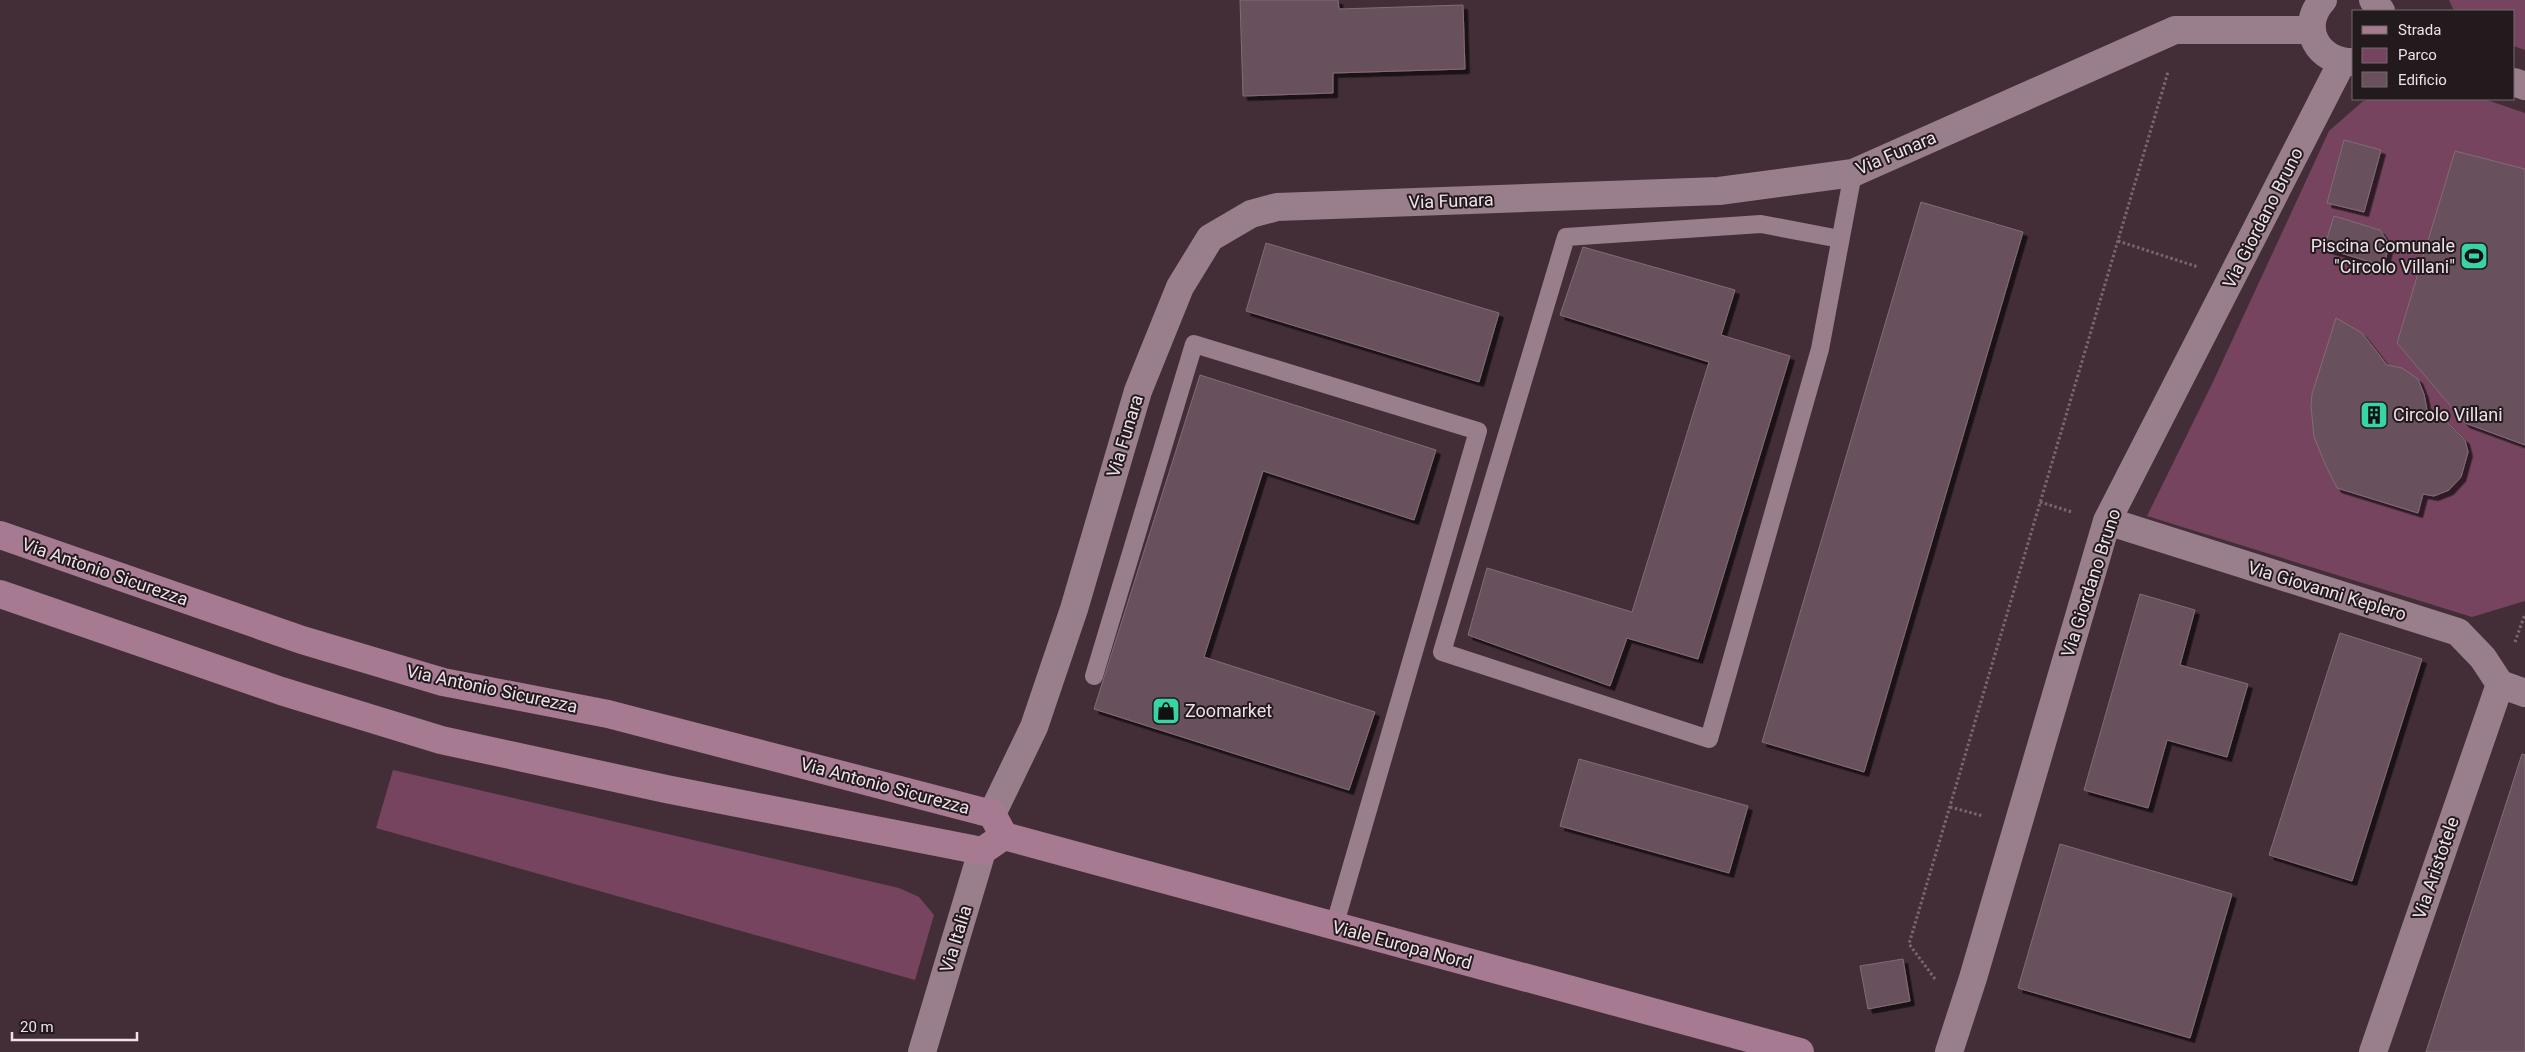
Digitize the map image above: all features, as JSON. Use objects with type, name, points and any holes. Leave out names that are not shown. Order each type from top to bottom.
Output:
[{"type":"street","points":[[2323,0],[2314,13],[2311,30],[2315,42],[2321,51],[2348,62]]},
{"type":"street","name":"Via Funara","points":[[993,834],[1034,727],[1074,609],[1138,391],[1180,287],[1210,238],[1251,214],[1277,207],[1719,191],[1853,173],[2175,30],[2311,30]]},
{"type":"street","name":"Via Giordano Bruno","points":[[1949,1052],[2107,521],[2348,62]]},
{"type":"street","name":"Via Giovanni Keplero","points":[[2107,521],[2458,632],[2512,688]]},
{"type":"street","name":"Via Antonio Sicurezza","points":[[0,535],[302,640],[443,682],[608,714],[993,834]]},
{"type":"street","points":[[0,594],[281,691],[441,740],[666,789],[993,834]]},
{"type":"street","name":"Via Aristotele","points":[[2373,1052],[2512,688]]},
{"type":"street","name":"Viale Europa Nord","points":[[993,834],[1800,1052]]},
{"type":"street","name":"Via Italia","points":[[922,1052],[993,834]]},
{"type":"lane","points":[[1840,239],[1761,224],[1566,237],[1442,652],[1709,739],[1820,349],[1853,173]]},
{"type":"lane","points":[[1094,676],[1194,344],[1478,431],[1334,927]]},
{"type":"path","points":[[1961,1015],[1909,944],[2172,57],[2175,30]]},
{"type":"path","points":[[2118,241],[2191,265]]},
{"type":"green space","points":[[2449,0],[2525,0],[2525,50],[2515,46],[2515,10],[2454,10]]},
{"type":"green space","points":[[2367,100],[2487,100],[2525,113],[2525,601],[2472,617],[2147,516],[2212,384],[2329,131]]},
{"type":"green space","points":[[393,770],[899,888],[919,897],[934,915],[915,980],[376,828]]},
{"type":"building","points":[[1240,0],[1338,0],[1339,9],[1463,5],[1465,69],[1333,73],[1333,93],[1243,96]]},
{"type":"building","points":[[2344,140],[2381,150],[2364,212],[2327,203]]},
{"type":"building","name":"Piscina Comunale \"Circolo Villani\"","points":[[2455,151],[2525,169],[2525,445],[2465,423],[2397,343]]},
{"type":"building","points":[[1921,202],[2023,232],[1864,772],[1762,742]]},
{"type":"building","points":[[2334,216],[2380,230],[2389,244],[2384,266],[2324,248]]},
{"type":"building","points":[[1266,243],[1499,313],[1479,382],[1246,311]]},
{"type":"building","points":[[1583,247],[1735,290],[1721,335],[1790,356],[1698,659],[1627,638],[1610,686],[1468,635],[1487,568],[1632,612],[1709,362],[1560,315]]},
{"type":"building","name":"Circolo Villani","points":[[2336,318],[2362,333],[2387,365],[2402,368],[2418,379],[2424,394],[2427,410],[2444,419],[2465,440],[2468,452],[2461,477],[2449,490],[2434,496],[2423,494],[2418,513],[2337,488],[2326,466],[2314,437],[2311,406],[2312,394]]},
{"type":"building","points":[[1200,375],[1436,450],[1414,520],[1263,471],[1204,657],[1375,712],[1349,790],[1094,709]]},
{"type":"building","points":[[2140,594],[2195,610],[2180,665],[2248,684],[2227,757],[2167,740],[2148,808],[2084,790]]},
{"type":"building","points":[[2340,633],[2422,659],[2352,881],[2269,855]]},
{"type":"building","points":[[2522,754],[2525,755],[2525,1052],[2426,1052]]},
{"type":"building","points":[[1579,759],[1748,806],[1729,873],[1560,826]]},
{"type":"building","points":[[2060,844],[2232,894],[2190,1038],[2018,988]]},
{"type":"building","points":[[1903,959],[1910,1001],[1868,1009],[1860,966]]},
{"type":"place","name":"Piscina Comunale \"Circolo Villani\"","points":[[2474,256]]},
{"type":"place","name":"Circolo Villani","points":[[2374,415]]},
{"type":"place","name":"Zoomarket","points":[[1166,711]]}]
